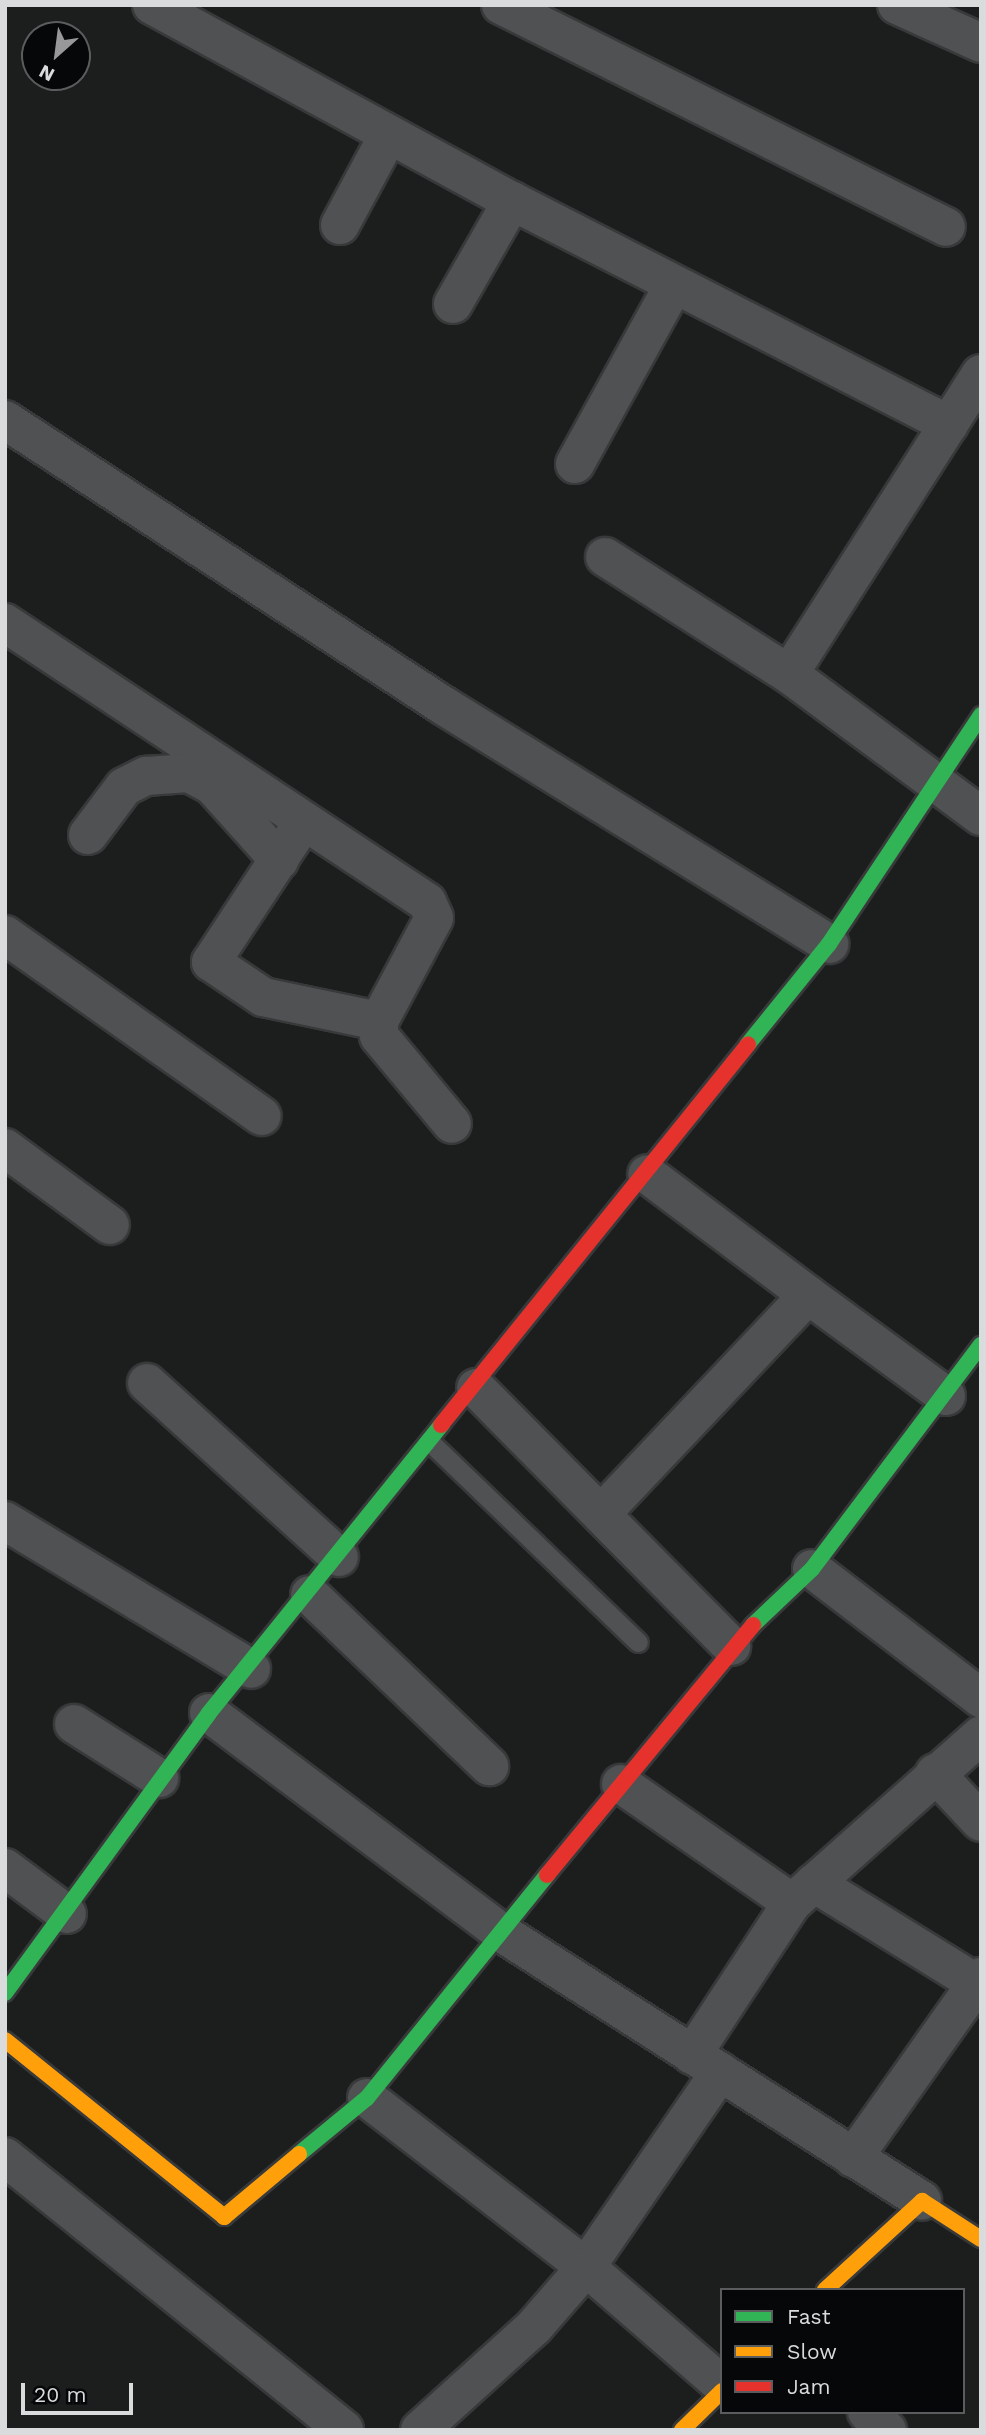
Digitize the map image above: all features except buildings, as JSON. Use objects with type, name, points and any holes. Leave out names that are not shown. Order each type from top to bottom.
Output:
[{"type":"street","points":[[152,5],[512,201],[949,425]]},
{"type":"street","points":[[501,5],[946,227]]},
{"type":"street","points":[[897,5],[981,43]]},
{"type":"street","points":[[340,225],[389,134]]},
{"type":"street","points":[[453,304],[512,201]]},
{"type":"street","points":[[575,464],[674,285]]},
{"type":"street","points":[[789,674],[981,374]]},
{"type":"street","points":[[5,420],[444,706],[829,944]]},
{"type":"street","points":[[605,557],[789,674],[933,784],[981,816]]},
{"type":"street","points":[[5,623],[434,910],[379,1021],[387,1051],[452,1124]]},
{"type":"street","points":[[5,1993],[67,1913],[159,1778],[209,1713],[251,1669],[829,944],[981,715]]},
{"type":"street","points":[[88,835],[124,787],[146,776],[190,773],[221,794],[279,860]]},
{"type":"street","points":[[304,821],[211,962],[263,997],[379,1021]]},
{"type":"street","points":[[5,935],[262,1116]]},
{"type":"street","points":[[5,1148],[110,1225]]},
{"type":"street","points":[[647,1174],[946,1396]]},
{"type":"street","points":[[601,1514],[808,1295]]},
{"type":"street","points":[[5,2040],[224,2217],[367,2098],[732,1646],[812,1569],[946,1396],[981,1345]]},
{"type":"street","points":[[147,1383],[339,1557]]},
{"type":"street","points":[[475,1388],[732,1646]]},
{"type":"street","points":[[5,1521],[251,1669]]},
{"type":"street","points":[[812,1569],[981,1698]]},
{"type":"street","points":[[310,1595],[489,1766]]},
{"type":"street","points":[[209,1713],[502,1933],[981,2239]]},
{"type":"street","points":[[74,1724],[159,1778]]},
{"type":"street","points":[[420,2430],[534,2327],[586,2267],[803,1893],[935,1773],[981,1735]]},
{"type":"street","points":[[935,1773],[981,1822]]},
{"type":"street","points":[[621,1784],[803,1893],[978,1980],[853,2158]]},
{"type":"street","points":[[5,1868],[67,1913]]},
{"type":"street","points":[[367,2098],[586,2267],[720,2383]]},
{"type":"street","points":[[5,2157],[344,2430]]},
{"type":"street","points":[[827,2288],[922,2201]]},
{"type":"street","points":[[682,2430],[720,2393]]},
{"type":"street","points":[[869,2414],[887,2430]]},
{"type":"lane","points":[[431,1444],[638,1642]]},
{"type":"traffic: fast","points":[[748,1044],[829,944],[981,715]]},
{"type":"traffic: fast","points":[[753,1625],[812,1569],[981,1345]]},
{"type":"traffic: fast","points":[[5,1993],[209,1713],[441,1425]]},
{"type":"traffic: fast","points":[[299,2154],[367,2098],[547,1875]]},
{"type":"traffic: slow","points":[[5,2040],[224,2217],[299,2154]]},
{"type":"traffic: slow","points":[[827,2288],[922,2201],[981,2239]]},
{"type":"traffic: slow","points":[[682,2430],[720,2393]]},
{"type":"traffic: jam","points":[[441,1425],[748,1044]]},
{"type":"traffic: jam","points":[[547,1875],[753,1625]]}]
